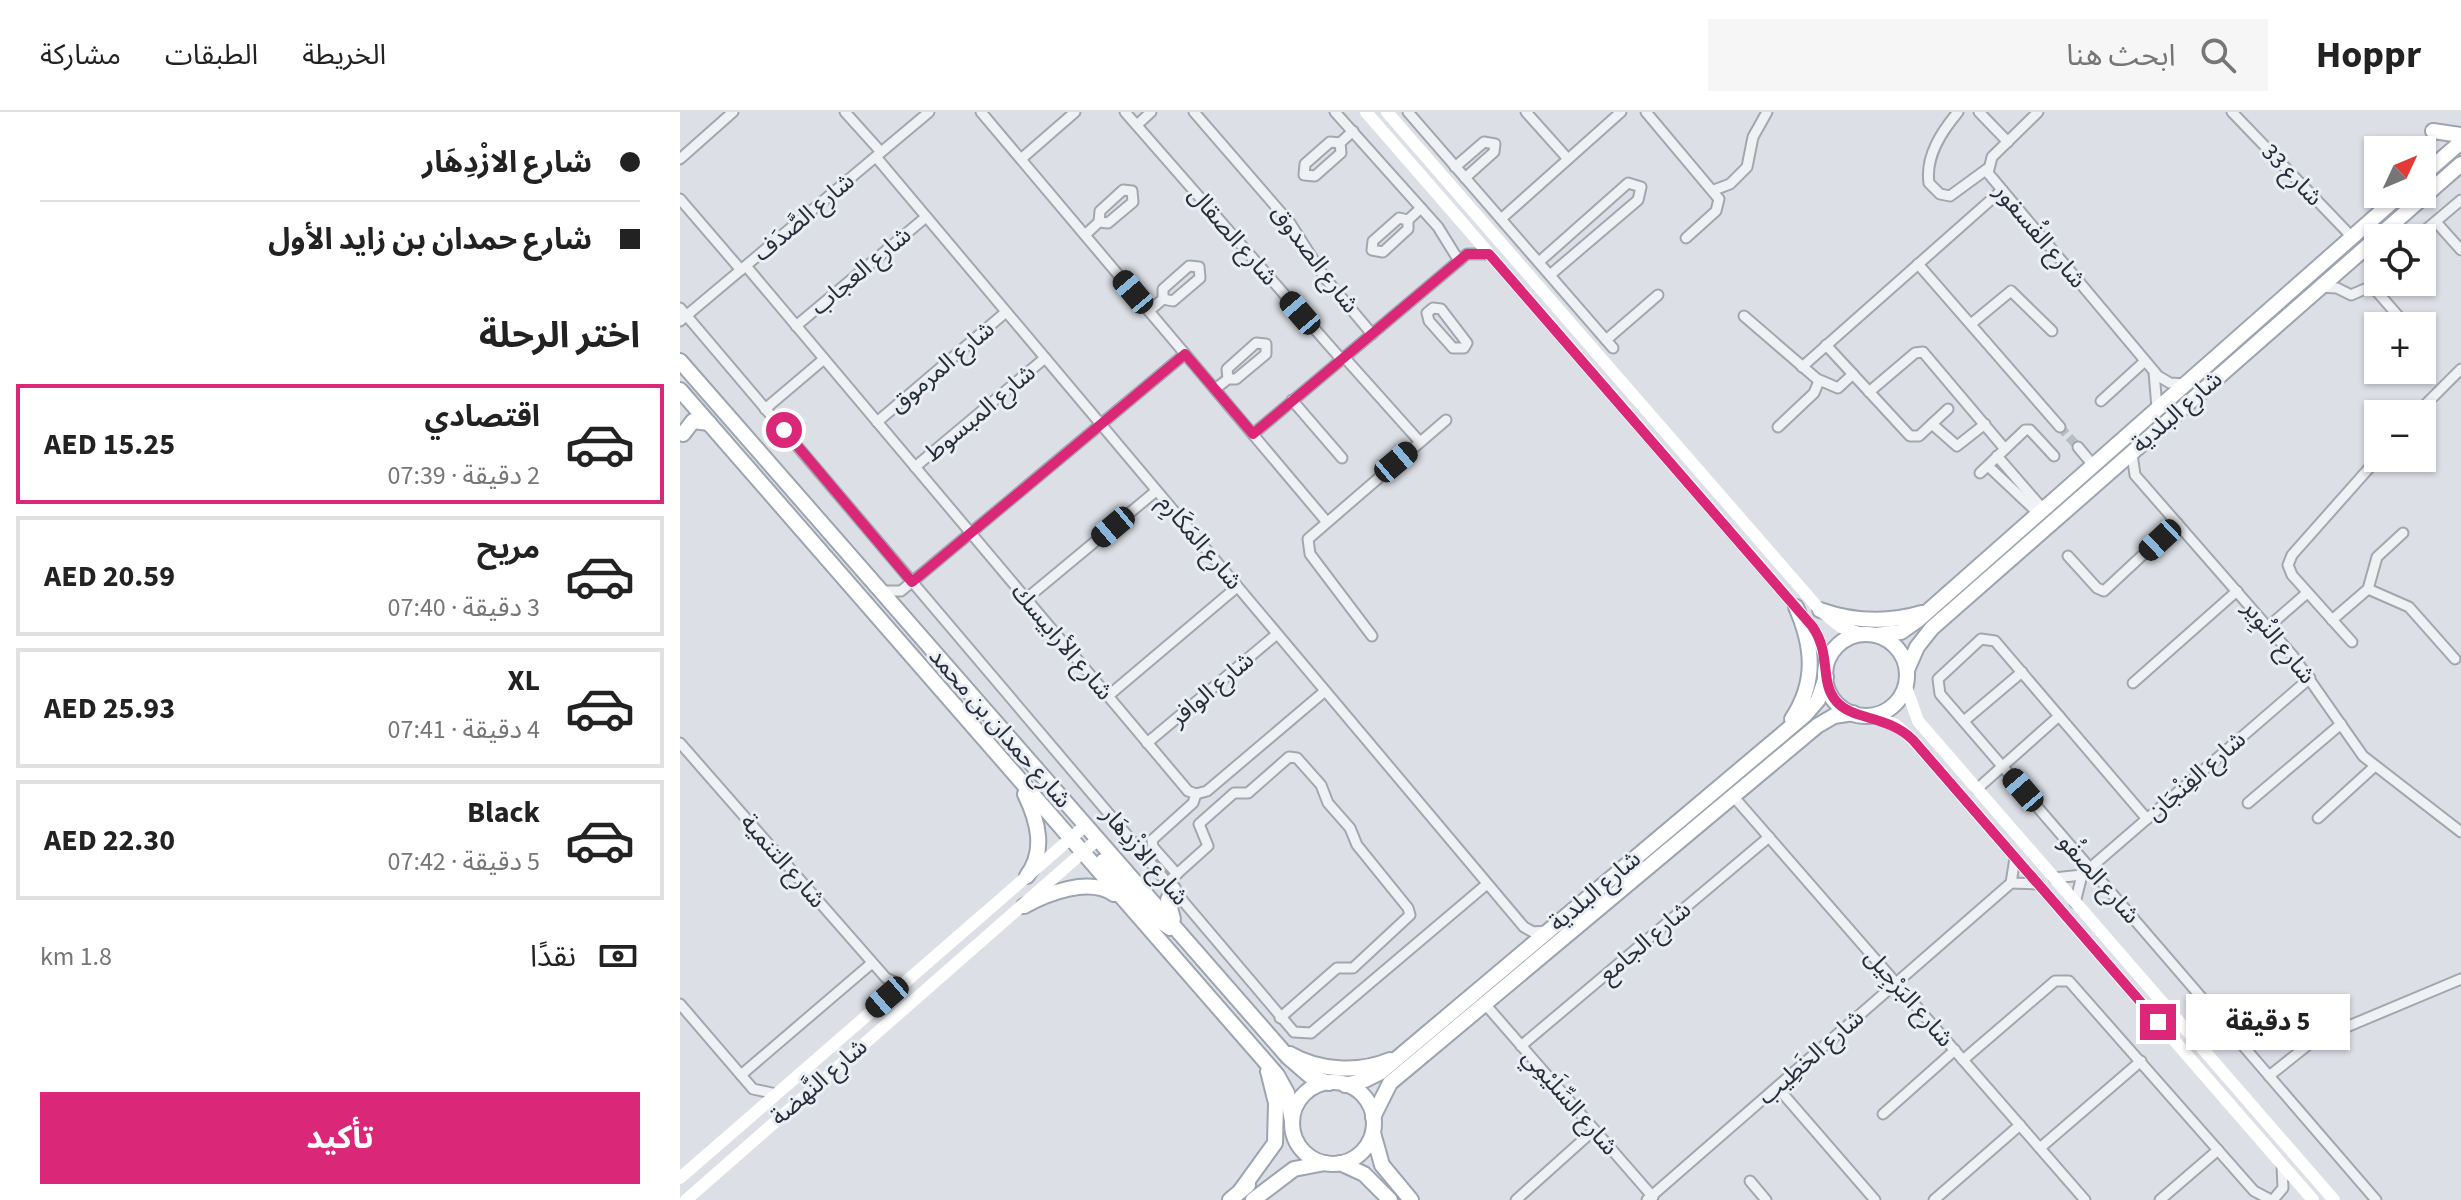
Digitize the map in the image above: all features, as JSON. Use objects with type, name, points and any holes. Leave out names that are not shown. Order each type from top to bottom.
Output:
[{"type":"main road","points":[[1366,112],[1796,607],[1817,634],[1834,699],[1853,713],[1871,715],[1896,725],[1913,740],[2313,1200]]},
{"type":"main road","points":[[1387,112],[1820,610],[1841,627],[1869,634],[1897,648],[1907,670],[1909,706],[1918,721],[2334,1200]]},
{"type":"main road","points":[[2433,131],[2461,135]]},
{"type":"main road","points":[[2436,164],[2461,142]]},
{"type":"main road","name":"شارع البلدية","points":[[1907,670],[1917,647],[1932,628],[2461,164]]},
{"type":"main road","name":"شارع البلدية","points":[[1869,634],[1901,632],[1927,611],[2385,208]]},
{"type":"main road","name":"شارع حمدان بن محمد","points":[[680,361],[1082,820],[1090,846],[1135,912],[1283,1084],[1292,1125]]},
{"type":"main road","points":[[680,390],[685,411],[681,431]]},
{"type":"main road","name":"شارع حمدان بن محمد","points":[[680,390],[1070,839],[1090,846],[1178,930],[1303,1072],[1329,1083]]},
{"type":"main road","points":[[681,431],[693,421],[709,423]]},
{"type":"main road","points":[[1781,735],[1805,697],[1810,671],[1811,643],[1796,607]]},
{"type":"main road","points":[[1820,610],[1846,618],[1870,620],[1927,611]]},
{"type":"main road","points":[[1826,670],[1836,646],[1869,634]]},
{"type":"main road","name":"شارع البلدية","points":[[1345,1085],[1373,1077],[1401,1055],[1781,735],[1812,708],[1826,670]]},
{"type":"main road","points":[[1871,715],[1888,709],[1906,687]]},
{"type":"main road","name":"شارع البلدية","points":[[1373,1124],[1390,1083],[1817,726],[1834,716],[1853,713]]},
{"type":"main road","points":[[980,734],[1003,748],[1068,822],[1082,820]]},
{"type":"main road","points":[[1018,779],[1032,809],[1039,848],[1037,862],[1027,876]]},
{"type":"main road","name":"شارع النَّهضة","points":[[680,1178],[1070,839],[1082,820]]},
{"type":"main road","name":"شارع النَّهضة","points":[[686,1200],[1090,846]]},
{"type":"main road","points":[[1173,882],[1168,905],[1178,930]]},
{"type":"main road","points":[[1024,906],[1049,894],[1092,886],[1109,890],[1135,912]]},
{"type":"main road","points":[[909,1003],[945,969],[946,959],[939,953]]},
{"type":"main road","points":[[1280,1047],[1322,1066],[1363,1068],[1401,1055]]},
{"type":"main road","points":[[1241,1197],[1272,1151],[1276,1132],[1275,1092],[1258,1054]]},
{"type":"main road","points":[[1241,1197],[1272,1164],[1292,1125],[1294,1110],[1308,1091],[1329,1083],[1345,1085],[1367,1101],[1382,1165],[1411,1200]]},
{"type":"main road","points":[[1241,1197],[1294,1169],[1333,1163],[1364,1149],[1373,1124]]},
{"type":"main road","points":[[1292,1125],[1300,1148],[1364,1174],[1390,1200]]},
{"type":"street","points":[[680,159],[733,112]]},
{"type":"street","name":"شارع المَكَارِم","points":[[845,112],[926,217],[1524,927]]},
{"type":"street","name":"شارع الصَّدَف","points":[[682,315],[743,268],[929,112]]},
{"type":"street","points":[[981,112],[1326,521]]},
{"type":"street","points":[[1021,159],[1075,112]]},
{"type":"street","name":"شارع الصقال","points":[[1125,112],[1420,442]]},
{"type":"street","points":[[1137,125],[1151,112]]},
{"type":"street","name":"شارع الصدوق","points":[[1194,112],[1290,223],[1320,272],[1372,334]]},
{"type":"street","points":[[1335,112],[1463,258]]},
{"type":"street","points":[[1408,112],[1610,344],[1658,295]]},
{"type":"street","points":[[1526,112],[1568,159]]},
{"type":"street","points":[[1501,219],[1621,112]]},
{"type":"street","points":[[1646,112],[1719,199],[1718,208],[1686,238]]},
{"type":"street","points":[[1714,190],[1730,184],[1747,167],[1753,137],[1767,112]]},
{"type":"street","points":[[1958,112],[1937,142],[1929,167],[1929,183],[1940,194],[1950,196],[1987,169]]},
{"type":"street","points":[[1979,112],[2008,142]]},
{"type":"street","name":"شارع الفُسفور","points":[[2038,112],[1989,161],[1987,169],[2154,372],[2166,381],[2185,384]]},
{"type":"street","name":"شارع 33","points":[[2232,112],[2352,237]]},
{"type":"street","points":[[1340,143],[1353,131]]},
{"type":"street","points":[[1455,167],[1484,142],[1495,144],[1494,152],[1465,178]]},
{"type":"street","points":[[1539,262],[1628,183],[1641,187],[1638,200],[1550,275]]},
{"type":"street","points":[[1802,367],[2002,190]]},
{"type":"street","name":"شارع الأرابيسك","points":[[680,199],[796,326],[1184,787],[1196,794]]},
{"type":"street","points":[[2434,224],[2461,200]]},
{"type":"street","points":[[1408,220],[1421,208]]},
{"type":"street","name":"شارع العجاب","points":[[796,326],[926,217]]},
{"type":"street","points":[[1085,235],[1099,222]]},
{"type":"street","points":[[2436,222],[2461,250]]},
{"type":"street","points":[[1463,258],[1468,230]]},
{"type":"street","points":[[1504,246],[1524,246]]},
{"type":"street","points":[[1522,267],[1524,246]]},
{"type":"street","points":[[1253,434],[1463,258],[1489,254]]},
{"type":"street","points":[[1918,264],[2060,427]]},
{"type":"street","points":[[1149,311],[1163,299],[1163,289],[1189,266],[1199,267],[1200,278],[1173,301],[1163,299]]},
{"type":"street","points":[[2343,266],[2343,290]]},
{"type":"street","points":[[2319,287],[2343,290],[2351,295],[2364,289]]},
{"type":"street","points":[[1971,324],[2011,291],[2052,331]]},
{"type":"street","points":[[1418,295],[1430,309],[1429,321],[1453,348],[1464,348],[1466,337],[1444,311],[1436,307],[1430,309]]},
{"type":"street","points":[[2381,296],[2395,312]]},
{"type":"street","name":"شارع المرموق","points":[[877,422],[1006,312]]},
{"type":"street","name":"شارع الازْدِهَار","points":[[682,315],[1173,882],[1280,1018],[1298,1034],[1311,1033],[1487,884]]},
{"type":"street","points":[[1744,316],[1819,381],[1838,388],[1853,374]]},
{"type":"street","points":[[1215,389],[1228,379],[1236,379],[1266,354],[1266,344],[1256,343],[1227,369],[1228,379]]},
{"type":"street","points":[[1826,345],[1910,436],[1917,437],[1948,409]]},
{"type":"street","points":[[1869,392],[1920,351],[1985,424],[2041,511]]},
{"type":"street","points":[[881,591],[901,591],[1185,354]]},
{"type":"street","name":"شارع المبسوط","points":[[915,467],[1045,358]]},
{"type":"street","points":[[765,409],[824,359]]},
{"type":"street","points":[[2101,401],[2145,361]]},
{"type":"street","points":[[2430,400],[2461,369]]},
{"type":"street","points":[[2154,372],[2157,409]]},
{"type":"street","points":[[1778,427],[1816,391],[1819,381]]},
{"type":"street","points":[[1292,400],[1342,458]]},
{"type":"street","points":[[1372,636],[1308,550],[1310,535],[1446,420]]},
{"type":"street","points":[[1932,424],[1957,446],[1985,424]]},
{"type":"street","points":[[2041,511],[1984,470],[2027,429],[2054,456]]},
{"type":"street","points":[[2078,447],[2093,465]]},
{"type":"street","points":[[2111,471],[2135,475],[2131,460],[2134,450]]},
{"type":"street","points":[[2352,642],[2288,570],[2289,560],[2366,472]]},
{"type":"street","name":"شارع النُوِير","points":[[2135,475],[2310,678],[2359,751],[2461,832]]},
{"type":"street","points":[[1026,599],[1156,491]]},
{"type":"street","points":[[2068,556],[2097,588],[2104,591],[2177,523]]},
{"type":"street","points":[[2332,620],[2368,589],[2374,561],[2403,533]]},
{"type":"street","points":[[1108,696],[1237,587]]},
{"type":"street","points":[[2368,589],[2409,607],[2455,659]]},
{"type":"street","points":[[899,612],[901,591]]},
{"type":"street","points":[[2133,683],[2237,591]]},
{"type":"street","points":[[2268,627],[2307,593]]},
{"type":"street","name":"شارع الوافر","points":[[1147,743],[1277,634]]},
{"type":"street","name":"شارع الصفُو","points":[[2147,819],[1995,641],[1981,639],[1938,679],[1940,694],[2003,766],[2086,872],[2376,1200]]},
{"type":"street","points":[[1964,721],[2022,672]]},
{"type":"street","name":"شارع الفِنْجَان","points":[[2086,872],[2310,678]]},
{"type":"street","points":[[1280,1018],[1337,968],[1353,968],[1410,915],[1408,908],[1357,845],[1350,828],[1329,805],[1321,785],[1297,758],[1289,757],[1246,794],[1234,793],[1199,824],[1198,828],[1209,845],[1173,882],[1152,840],[1193,803],[1196,794],[1207,791],[1325,691]]},
{"type":"street","points":[[1977,789],[2059,716]]},
{"type":"street","points":[[2248,803],[2341,724]]},
{"type":"street","name":"شارع التنمية","points":[[681,746],[872,963],[886,978],[901,985]]},
{"type":"street","points":[[2318,818],[2375,766]]},
{"type":"street","name":"شارع البَرْجِيل","points":[[1733,796],[2085,1200]]},
{"type":"street","name":"شارع الجامع","points":[[1521,1046],[1769,837]]},
{"type":"street","points":[[2015,858],[2011,883],[2038,884]]},
{"type":"street","points":[[2054,878],[2086,872]]},
{"type":"street","points":[[2075,903],[2086,872]]},
{"type":"street","name":"شارع الخَطِيب","points":[[1651,1199],[2011,883]]},
{"type":"street","points":[[1523,952],[1524,927],[1533,932],[1548,931]]},
{"type":"street","points":[[741,1075],[872,963]]},
{"type":"street","points":[[886,978],[887,997]]},
{"type":"street","points":[[2269,1076],[2313,1041],[2461,979]]},
{"type":"street","points":[[1963,1060],[2051,985],[2064,980],[2074,984],[2256,1195],[2271,1200],[2283,1188],[2282,1165]]},
{"type":"street","points":[[680,1004],[753,1089],[756,1112]]},
{"type":"street","name":"شارع السِّلَيْمِي","points":[[1485,1004],[1651,1199]]},
{"type":"street","points":[[1883,1114],[1955,1050]]},
{"type":"street","points":[[2040,1148],[2141,1061]]},
{"type":"street","points":[[1777,1087],[1875,1200]]},
{"type":"street","points":[[753,1089],[776,1094]]},
{"type":"street","points":[[1934,1200],[2020,1125]]},
{"type":"street","points":[[1516,1200],[1594,1130]]},
{"type":"street","points":[[2160,1200],[2218,1150]]},
{"type":"street","points":[[1750,1181],[1766,1200]]},
{"type":"tunnel","points":[[2060,427],[2078,447]]},
{"type":"route","points":[[784,430],[912,582],[1185,354],[1253,434],[1467,254],[1489,254],[1812,626],[1825,652],[1828,689],[1834,699],[1842,708],[1886,720],[1905,732],[2158,1022]]}]
